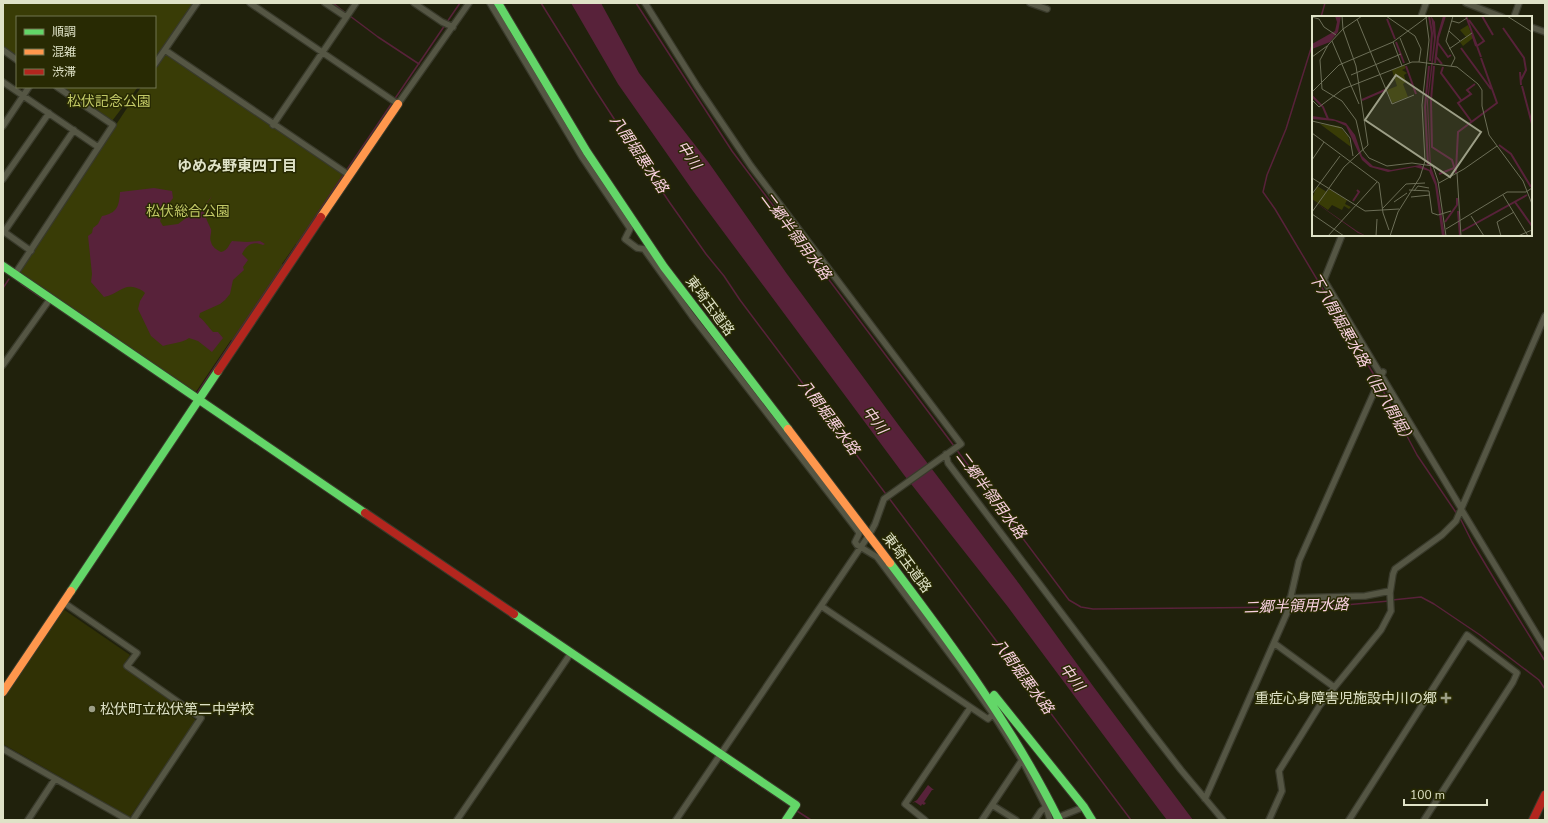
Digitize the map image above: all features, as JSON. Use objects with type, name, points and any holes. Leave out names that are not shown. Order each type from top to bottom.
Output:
[{"type":"main road","name":"東埼玉道路","points":[[498,3],[587,152],[664,267],[926,609],[1084,807],[1092,820]]},
{"type":"main road","points":[[3,692],[398,104]]},
{"type":"main road","points":[[3,266],[48,301],[199,399],[796,805],[786,820]]},
{"type":"main road","name":"東埼玉道路","points":[[926,609],[1006,722],[1027,757],[1055,819]]},
{"type":"main road","points":[[1533,820],[1545,794]]},
{"type":"street","points":[[156,63],[197,3]]},
{"type":"street","points":[[250,3],[398,104],[469,3]]},
{"type":"street","points":[[325,3],[346,17]]},
{"type":"street","points":[[274,125],[356,3]]},
{"type":"street","points":[[414,3],[442,22],[453,27]]},
{"type":"street","points":[[490,3],[531,74],[582,157],[629,227],[630,229],[625,239],[637,248],[644,249],[692,316],[858,531],[859,534],[855,542],[860,547],[878,557],[954,659],[993,714],[1022,760],[1046,806],[1055,819],[1084,807]]},
{"type":"street","points":[[646,3],[698,86],[751,166],[961,444],[884,499],[875,524],[869,535],[676,820]]},
{"type":"street","points":[[1030,3],[1047,9]]},
{"type":"street","points":[[1421,16],[1426,3]]},
{"type":"street","points":[[1466,3],[1499,16]]},
{"type":"street","points":[[1514,16],[1519,3]]},
{"type":"street","points":[[1532,27],[1545,32]]},
{"type":"street","points":[[3,50],[16,59]]},
{"type":"street","points":[[165,50],[349,175]]},
{"type":"street","points":[[3,82],[98,147]]},
{"type":"street","points":[[3,126],[28,88]]},
{"type":"street","points":[[15,274],[113,125],[58,88]]},
{"type":"street","points":[[3,179],[49,113]]},
{"type":"street","points":[[31,251],[3,232],[74,130]]},
{"type":"street","points":[[1342,236],[1324,280],[1382,374],[1545,648]]},
{"type":"street","points":[[3,365],[48,301]]},
{"type":"street","points":[[1269,820],[1282,791],[1279,771],[1320,705],[1377,636],[1391,611],[1390,592],[1392,574],[1396,568],[1442,535],[1456,521],[1545,316]]},
{"type":"street","points":[[1205,799],[1287,613],[1298,560],[1382,374]]},
{"type":"street","points":[[946,454],[948,463],[1180,770],[1223,820]]},
{"type":"street","points":[[1290,598],[1366,596],[1390,592]]},
{"type":"street","points":[[63,602],[137,653],[126,666],[201,718],[133,820]]},
{"type":"street","points":[[821,606],[970,708],[988,719],[993,714]]},
{"type":"street","points":[[1349,820],[1467,635],[1517,673],[1513,682],[1424,820]]},
{"type":"street","points":[[1274,643],[1334,687]]},
{"type":"street","points":[[457,820],[571,653]]},
{"type":"street","points":[[925,820],[905,804],[970,708]]},
{"type":"street","points":[[3,749],[125,819]]},
{"type":"street","points":[[982,820],[1022,760]]},
{"type":"street","points":[[28,820],[55,778]]},
{"type":"street","points":[[992,805],[1016,820]]},
{"type":"street","points":[[1035,820],[1041,810],[1046,806]]},
{"type":"shaded area","name":"松伏町立松伏第二中学校","points":[[63,609],[130,655],[123,666],[196,720],[130,817],[3,744],[3,698]]},
{"type":"green space","name":"松伏記念公園","points":[[3,3],[194,3],[156,60],[156,16],[16,16],[16,57],[3,48]]},
{"type":"green space","name":"松伏総合公園","points":[[165,52],[343,175],[298,245],[296,244],[282,264],[284,266],[234,340],[231,340],[193,396],[17,274],[140,88],[156,88],[156,66]]},
{"type":"green space","name":"松伏記念公園","points":[[62,88],[137,88],[112,121]]},
{"type":"water","name":"中川","points":[[571,3],[601,3],[639,73],[709,163],[787,274],[900,427],[1020,585],[1193,820],[1167,820],[1008,607],[904,475],[693,191],[618,84]]},
{"type":"water","points":[[154,188],[172,191],[173,198],[167,206],[160,221],[163,226],[178,224],[197,210],[202,209],[212,196],[205,206],[204,211],[211,229],[210,240],[215,248],[221,252],[227,249],[232,241],[260,241],[265,244],[253,243],[246,248],[242,254],[248,260],[243,267],[244,270],[233,280],[230,294],[220,304],[200,313],[199,317],[213,332],[218,332],[223,338],[212,352],[198,341],[189,338],[163,346],[151,336],[138,309],[140,301],[145,293],[143,291],[137,288],[127,287],[104,297],[91,282],[92,274],[88,236],[92,233],[93,228],[98,224],[102,216],[114,211],[119,202],[120,192]]},
{"type":"water","points":[[928,785],[934,790],[932,790],[924,802],[926,803],[924,805],[922,804],[921,806],[915,802],[912,803],[917,800]]},
{"type":"waterway","points":[[333,3],[347,14]]},
{"type":"waterway","points":[[447,22],[460,3]]},
{"type":"waterway","name":"八間堀悪水路","points":[[541,3],[637,154],[706,254],[1131,820]]},
{"type":"waterway","name":"二郷半領用水路","points":[[636,3],[732,151],[954,446]]},
{"type":"waterway","name":"下八間堀悪水路（旧八間堀）","points":[[1321,16],[1325,3]]},
{"type":"waterway","points":[[350,16],[378,37],[419,64]]},
{"type":"waterway","points":[[394,100],[445,25]]},
{"type":"waterway","name":"下八間堀悪水路（旧八間堀）","points":[[1312,45],[1286,129],[1267,175],[1263,192],[1275,209],[1377,380]]},
{"type":"waterway","points":[[346,171],[392,103]]},
{"type":"waterway","points":[[196,395],[344,174]]},
{"type":"waterway","points":[[3,288],[9,279]]},
{"type":"waterway","points":[[21,284],[43,299]]},
{"type":"waterway","name":"下八間堀悪水路（旧八間堀）","points":[[1380,385],[1417,455],[1457,514]]},
{"type":"waterway","name":"二郷半領用水路","points":[[956,449],[1069,600],[1081,607],[1093,609],[1287,607]]},
{"type":"waterway","name":"下八間堀悪水路（旧八間堀）","points":[[1460,518],[1472,542],[1545,661]]},
{"type":"waterway","name":"二郷半領用水路","points":[[1392,600],[1421,597],[1434,604],[1480,635],[1539,680],[1545,689]]},
{"type":"waterway","name":"二郷半領用水路","points":[[1291,607],[1345,605],[1389,601]]},
{"type":"waterway","points":[[677,729],[716,755]]},
{"type":"waterway","points":[[720,759],[792,807]]},
{"type":"waterway","points":[[797,811],[811,820]]},
{"type":"traffic: fast","points":[[498,3],[587,152],[664,267],[788,429]]},
{"type":"traffic: fast","points":[[3,266],[365,513]]},
{"type":"traffic: fast","points":[[71,591],[218,371]]},
{"type":"traffic: fast","points":[[890,563],[959,656],[1002,719],[1059,820]]},
{"type":"traffic: fast","points":[[514,614],[796,805],[786,820]]},
{"type":"traffic: fast","points":[[994,695],[1084,807],[1092,820]]},
{"type":"traffic: slow","points":[[321,217],[398,104]]},
{"type":"traffic: slow","points":[[788,429],[890,563]]},
{"type":"traffic: slow","points":[[3,692],[71,591]]},
{"type":"traffic: jam","points":[[218,371],[321,217]]},
{"type":"traffic: jam","points":[[365,513],[514,614]]},
{"type":"traffic: jam","points":[[1533,820],[1545,795]]},
{"type":"place","name":"重症心身障害児施設中川の郷","points":[[1446,698]]},
{"type":"place","name":"松伏町立松伏第二中学校","points":[[92,709]]},
{"type":"district","name":"ゆめみ野東四丁目","points":[[237,166]]}]
